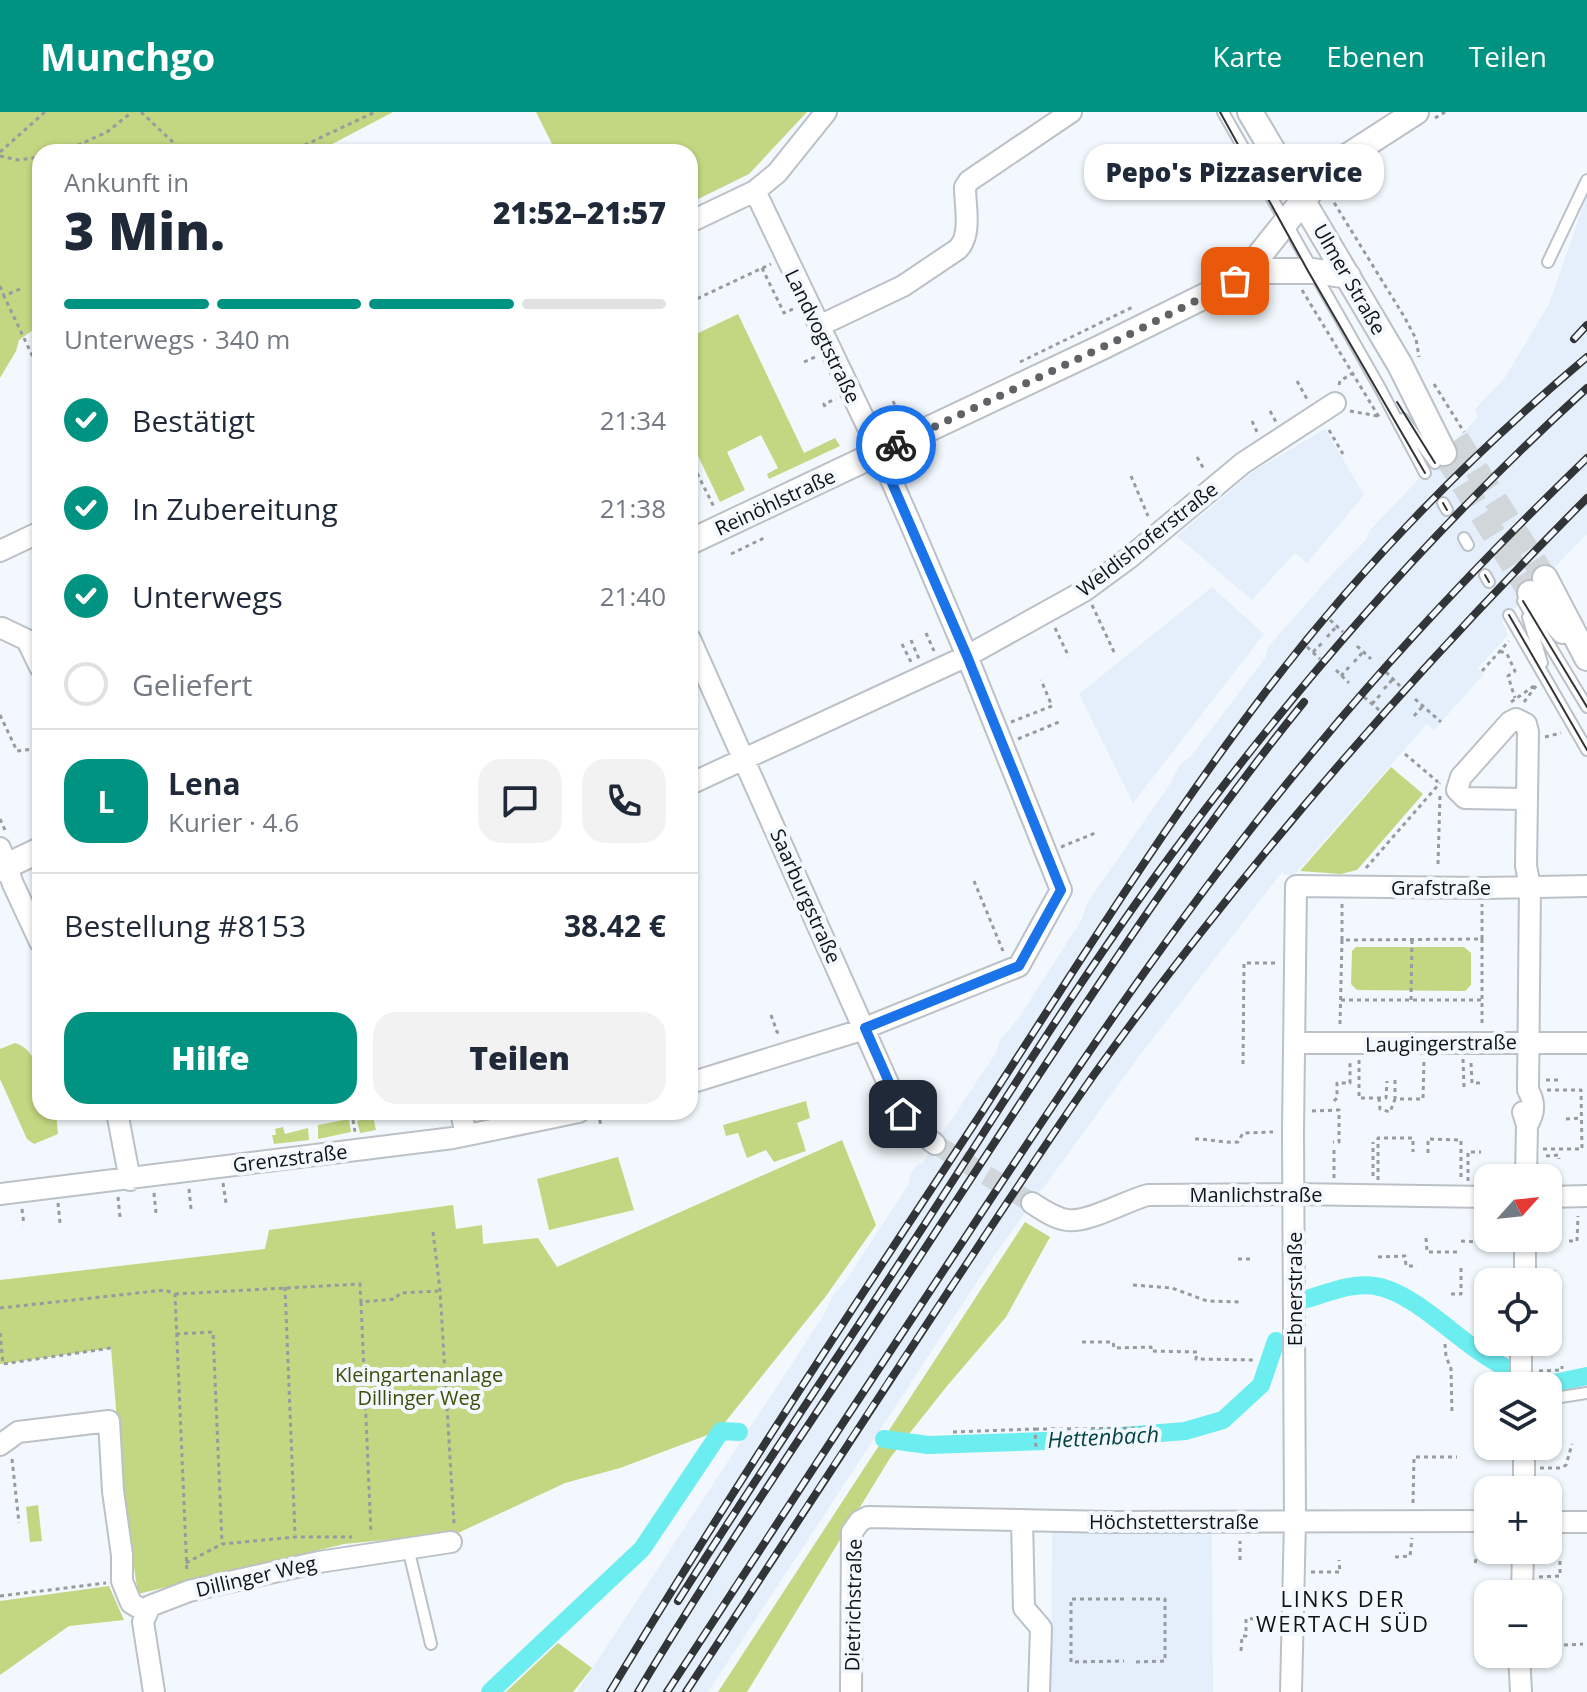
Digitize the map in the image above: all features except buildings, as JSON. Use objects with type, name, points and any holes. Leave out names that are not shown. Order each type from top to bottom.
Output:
[{"type":"street","points":[[698,218],[755,191],[777,173],[826,112]]},
{"type":"street","points":[[819,326],[903,286],[958,249],[966,235],[965,187],[969,181],[1071,112]]},
{"type":"street","name":"Ulmer Straße","points":[[1250,112],[1311,189],[1348,276],[1412,365],[1450,447]]},
{"type":"street","name":"Reinöhlstraße","points":[[698,535],[720,514],[1194,303],[1235,281],[1247,271],[1329,168],[1416,112]]},
{"type":"street","name":"Landvogtstraße","points":[[755,191],[875,443],[967,656],[1061,890],[1019,966],[1010,970]]},
{"type":"street","points":[[1247,271],[1303,271],[1348,276]]},
{"type":"street","name":"Weldishoferstraße","points":[[698,780],[967,656],[1084,591],[1243,463],[1327,408]]},
{"type":"street","points":[[0,551],[32,536]]},
{"type":"street","points":[[1533,591],[1587,658]]},
{"type":"street","points":[[2,628],[27,640],[32,650]]},
{"type":"street","name":"Saarburgstraße","points":[[698,657],[903,1114],[921,1135],[935,1144]]},
{"type":"street","points":[[1526,1164],[1527,1125],[1533,1112],[1533,1102],[1528,1090],[1528,732],[1522,720],[1510,722],[1461,777],[1457,790],[1465,798],[1527,799]]},
{"type":"street","points":[[32,852],[2,861],[32,925]]},
{"type":"street","name":"Grafstraße","points":[[1296,886],[1587,886]]},
{"type":"street","name":"Ebnerstraße","points":[[1291,1692],[1295,1520],[1293,1121],[1296,886]]},
{"type":"street","points":[[698,1081],[865,1028],[1010,970]]},
{"type":"street","name":"Laugingerstraße","points":[[1295,1043],[1587,1043]]},
{"type":"street","points":[[119,1120],[130,1180]]},
{"type":"street","points":[[463,1120],[466,1135]]},
{"type":"street","name":"Grenzstraße","points":[[0,1194],[130,1180],[466,1135],[540,1120]]},
{"type":"street","name":"Manlichstraße","points":[[1032,1203],[1049,1214],[1067,1220],[1089,1217],[1126,1200],[1148,1195],[1472,1197]]},
{"type":"street","points":[[1562,1197],[1582,1196]]},
{"type":"street","points":[[5,1442],[18,1432],[109,1421],[122,1581],[131,1603],[146,1612],[143,1622],[158,1690]]},
{"type":"street","points":[[1524,1460],[1524,1476]]},
{"type":"street","name":"Höchstetterstraße","points":[[860,1521],[868,1517],[1111,1522],[1474,1521]]},
{"type":"street","points":[[1022,1520],[1024,1608],[1041,1628],[1039,1692]]},
{"type":"street","name":"Dietrichstraße","points":[[851,1692],[852,1532],[860,1521]]},
{"type":"street","points":[[1562,1522],[1587,1522]]},
{"type":"street","name":"Dillinger Weg","points":[[146,1612],[157,1602],[189,1591],[217,1591],[319,1562],[408,1548],[453,1535]]},
{"type":"street","points":[[1521,1668],[1521,1692]]},
{"type":"lane","points":[[1223,112],[1286,222],[1303,271],[1380,388],[1425,473]]},
{"type":"lane","points":[[1548,262],[1587,180]]},
{"type":"lane","points":[[1380,388],[1450,447]]},
{"type":"lane","points":[[1533,591],[1548,680]]},
{"type":"lane","points":[[1533,591],[1587,707]]},
{"type":"lane","points":[[1509,615],[1587,750]]},
{"type":"lane","points":[[1571,724],[1587,738]]},
{"type":"lane","points":[[1562,1399],[1587,1393]]},
{"type":"lane","points":[[408,1548],[431,1644]]},
{"type":"path","points":[[32,158],[18,160],[0,154],[45,112]]},
{"type":"path","points":[[81,144],[107,132],[132,112]]},
{"type":"path","points":[[141,112],[175,144]]},
{"type":"path","points":[[307,144],[375,112]]},
{"type":"path","points":[[1311,189],[1405,318],[1416,339],[1412,365]]},
{"type":"path","points":[[698,298],[786,257]]},
{"type":"path","points":[[762,268],[782,315],[807,302]]},
{"type":"path","points":[[1303,271],[1386,429]]},
{"type":"path","points":[[0,286],[32,355]]},
{"type":"path","points":[[4,296],[20,289]]},
{"type":"path","points":[[1016,364],[1145,302]]},
{"type":"path","points":[[1427,373],[1450,447]]},
{"type":"path","points":[[1343,454],[1327,408],[1378,416]]},
{"type":"path","points":[[875,443],[901,419]]},
{"type":"path","points":[[698,474],[720,514]]},
{"type":"path","points":[[1131,476],[1147,515],[1162,530]]},
{"type":"path","points":[[731,554],[766,537]]},
{"type":"path","points":[[1084,591],[1114,652]]},
{"type":"path","points":[[1048,612],[1069,657]]},
{"type":"path","points":[[1330,620],[1343,632]]},
{"type":"path","points":[[1327,637],[1337,626]]},
{"type":"path","points":[[1313,652],[1323,642]]},
{"type":"path","points":[[1482,671],[1506,644]]},
{"type":"path","points":[[1357,646],[1371,659]]},
{"type":"path","points":[[1307,647],[1320,659]]},
{"type":"path","points":[[1500,651],[1507,654],[1515,671],[1508,676],[1515,698]]},
{"type":"path","points":[[1354,662],[1363,652]]},
{"type":"path","points":[[1341,676],[1350,666]]},
{"type":"path","points":[[1336,670],[1349,683]]},
{"type":"path","points":[[1386,672],[1400,686]]},
{"type":"path","points":[[1372,704],[1393,679]]},
{"type":"path","points":[[1000,736],[1052,706],[1041,680]]},
{"type":"path","points":[[1364,697],[1379,710]]},
{"type":"path","points":[[1415,699],[1441,722]]},
{"type":"path","points":[[1414,716],[1423,706]]},
{"type":"path","points":[[0,715],[17,751],[32,749]]},
{"type":"path","points":[[1000,736],[1059,722]]},
{"type":"path","points":[[1405,754],[1440,783],[1438,864]]},
{"type":"path","points":[[1046,853],[1095,833]]},
{"type":"path","points":[[974,881],[1010,970]]},
{"type":"path","points":[[1343,887],[1341,1000],[1359,1098],[1386,1098],[1387,1081]]},
{"type":"path","points":[[1464,1087],[1481,1000],[1482,888]]},
{"type":"path","points":[[1342,940],[1482,939]]},
{"type":"path","points":[[1411,1000],[1412,940]]},
{"type":"path","points":[[1243,1064],[1244,963],[1296,964]]},
{"type":"path","points":[[1341,1000],[1481,1000]]},
{"type":"path","points":[[771,1015],[777,1032],[784,1036],[792,1052]]},
{"type":"path","points":[[1395,1099],[1423,1099],[1425,1043]]},
{"type":"path","points":[[1472,1043],[1472,1083],[1482,1083]]},
{"type":"path","points":[[1334,1101],[1337,1098],[1337,1083],[1350,1083],[1349,1044]]},
{"type":"path","points":[[1379,1098],[1380,1109],[1390,1112],[1395,1099],[1395,1080]]},
{"type":"path","points":[[1526,1149],[1582,1149],[1581,1090],[1528,1090]]},
{"type":"path","points":[[1195,1139],[1238,1142],[1243,1133],[1339,1110],[1339,1142],[1333,1142]]},
{"type":"path","points":[[1566,1119],[1581,1118]]},
{"type":"path","points":[[600,1120],[601,1126]]},
{"type":"path","points":[[1375,1195],[1378,1138],[1413,1138],[1413,1152]]},
{"type":"path","points":[[1428,1153],[1428,1139],[1461,1140],[1472,1197]]},
{"type":"path","points":[[1373,1142],[1375,1195]]},
{"type":"path","points":[[1333,1195],[1334,1150]]},
{"type":"path","points":[[1472,1197],[1468,1152],[1481,1152]]},
{"type":"path","points":[[1569,1241],[1577,1241],[1582,1196]]},
{"type":"path","points":[[433,1232],[440,1290],[453,1535]]},
{"type":"path","points":[[1426,1238],[1427,1252],[1461,1252]]},
{"type":"path","points":[[1461,1241],[1474,1242]]},
{"type":"path","points":[[1378,1257],[1405,1256],[1406,1266],[1417,1266]]},
{"type":"path","points":[[1238,1259],[1250,1259]]},
{"type":"path","points":[[1451,1294],[1461,1294],[1461,1268]]},
{"type":"path","points":[[0,1308],[165,1290],[175,1294],[360,1284],[371,1538]]},
{"type":"path","points":[[1133,1285],[1172,1288],[1207,1301],[1240,1302]]},
{"type":"path","points":[[285,1287],[295,1537]]},
{"type":"path","points":[[361,1302],[395,1299],[400,1293],[440,1290]]},
{"type":"path","points":[[175,1294],[189,1591]]},
{"type":"path","points":[[176,1334],[213,1332],[222,1544]]},
{"type":"path","points":[[0,1333],[3,1364],[111,1348]]},
{"type":"path","points":[[1082,1342],[1113,1342],[1114,1348],[1151,1347],[1151,1351],[1197,1352],[1196,1359],[1253,1360]]},
{"type":"path","points":[[1445,1344],[1451,1369],[1452,1414]]},
{"type":"path","points":[[1533,1372],[1562,1370],[1562,1366]]},
{"type":"path","points":[[953,1432],[1147,1428]]},
{"type":"path","points":[[1035,1431],[1036,1449]]},
{"type":"path","points":[[5,1442],[19,1523]]},
{"type":"path","points":[[1524,1467],[1561,1468],[1566,1465],[1572,1444]]},
{"type":"path","points":[[1395,1557],[1410,1556],[1414,1457],[1457,1457]]},
{"type":"path","points":[[186,1563],[222,1544],[295,1537],[356,1537]]},
{"type":"path","points":[[1293,1572],[1340,1572],[1339,1560]]},
{"type":"path","points":[[1543,1580],[1560,1576],[1560,1564]]},
{"type":"path","points":[[0,1596],[122,1581]]},
{"type":"path","points":[[1124,1599],[1071,1599],[1070,1628],[1071,1662],[1124,1661]]},
{"type":"path","points":[[1132,1599],[1165,1599],[1165,1661],[1132,1662]]},
{"type":"path","points":[[1241,1651],[1242,1636],[1246,1636],[1246,1619],[1292,1618]]},
{"type":"path","points":[[1562,1645],[1583,1644]]},
{"type":"shaded area","points":[[1587,195],[1587,534],[1502,622],[1508,635],[1478,668],[1484,674],[1434,730],[1427,724],[1295,874],[1282,872],[1137,1059],[996,1253],[708,1692],[577,1692],[823,1316],[835,1292],[845,1282],[908,1185],[911,1173],[918,1163],[922,1164],[997,1051],[1000,1040],[1018,1019],[1082,919],[1087,903],[1180,765],[1191,756],[1265,658],[1268,647],[1365,541],[1370,530],[1478,417],[1475,409],[1504,379],[1549,304]]},
{"type":"shaded area","points":[[1325,429],[1364,495],[1307,563],[1295,553],[1252,600],[1177,536],[1254,471]]},
{"type":"shaded area","points":[[1212,587],[1264,634],[1133,803],[1079,694]]},
{"type":"shaded area","points":[[1057,1529],[1212,1530],[1213,1692],[1051,1692],[1052,1533]]},
{"type":"green space","points":[[0,112],[393,112],[332,144],[32,144],[32,331],[19,340],[0,378]]},
{"type":"green space","points":[[536,112],[807,112],[749,174],[698,199],[698,144],[552,144]]},
{"type":"green space","points":[[738,314],[804,453],[835,438],[840,446],[769,479],[767,474],[778,468],[761,435],[727,452],[745,490],[720,502],[698,456],[698,333]]},
{"type":"green space","points":[[1391,767],[1423,794],[1357,870],[1341,874],[1300,871]]},
{"type":"green space","points":[[1356,947],[1464,947],[1471,953],[1471,985],[1465,991],[1357,990],[1351,984],[1352,951]]},
{"type":"green space","points":[[15,1043],[31,1054],[32,1120],[57,1120],[58,1134],[34,1144],[27,1139],[0,1079],[0,1049]]},
{"type":"green space","points":[[806,1101],[810,1118],[797,1123],[806,1151],[774,1162],[766,1150],[747,1158],[738,1133],[726,1136],[723,1125]]},
{"type":"green space","points":[[349,1120],[351,1132],[318,1139],[318,1125]]},
{"type":"green space","points":[[374,1120],[376,1130],[360,1133],[357,1121]]},
{"type":"green space","points":[[283,1127],[285,1134],[308,1128],[309,1140],[274,1144],[272,1135],[276,1135],[275,1129]]},
{"type":"green space","name":"Kleingartenanlage Dillinger Weg","points":[[842,1140],[876,1225],[826,1296],[718,1431],[620,1468],[565,1483],[458,1533],[344,1544],[138,1594],[123,1494],[111,1348],[0,1364],[0,1280],[265,1249],[269,1230],[453,1205],[456,1229],[482,1225],[483,1244],[538,1238],[557,1267]]},
{"type":"green space","points":[[618,1157],[634,1210],[549,1230],[537,1179]]},
{"type":"green space","points":[[1025,1222],[1050,1237],[1006,1317],[890,1458],[747,1692],[718,1692]]},
{"type":"green space","points":[[38,1505],[42,1541],[30,1542],[26,1507]]},
{"type":"green space","points":[[109,1586],[124,1620],[69,1626],[0,1675],[0,1601]]},
{"type":"green space","points":[[558,1643],[592,1668],[573,1692],[506,1692]]},
{"type":"waterway","name":"Hettenbach","points":[[1307,1299],[1358,1286],[1389,1290],[1418,1305],[1474,1348],[1514,1372]]},
{"type":"waterway","name":"Hettenbach","points":[[884,1439],[928,1445],[1074,1440],[1185,1431],[1223,1420],[1261,1385],[1276,1341]]},
{"type":"waterway","name":"Hettenbach","points":[[1562,1381],[1587,1376]]},
{"type":"waterway","name":"Hettenbach","points":[[490,1692],[642,1549],[721,1431],[739,1432]]},
{"type":"tunnel","points":[[1457,439],[1545,578]]},
{"type":"tunnel","points":[[1444,453],[1530,593]]},
{"type":"tunnel","points":[[935,1144],[1032,1203]]},
{"type":"tram line","points":[[1220,112],[1425,473]]},
{"type":"tram line","points":[[1397,402],[1435,463]]},
{"type":"tram line","points":[[1443,503],[1447,510]]},
{"type":"tram line","points":[[1485,575],[1489,582]]},
{"type":"tram line","points":[[1523,601],[1587,707]]},
{"type":"tram line","points":[[1509,615],[1587,750]]},
{"type":"railway","points":[[1574,339],[1587,325]]},
{"type":"railway","points":[[610,1692],[794,1399],[1120,899],[1227,744],[1300,648],[1376,559],[1457,475],[1587,357]]},
{"type":"railway","points":[[678,1601],[1075,993],[1138,900],[1218,792],[1367,611],[1474,497],[1587,388]]},
{"type":"railway","points":[[667,1692],[1049,1112],[1134,987],[1223,865],[1317,747],[1414,635],[1587,458]]},
{"type":"railway","points":[[686,1692],[1021,1182],[1149,999],[1328,777],[1455,635],[1587,498]]},
{"type":"railway","points":[[638,1692],[749,1515],[1116,958],[1207,828],[1304,702]]},
{"type":"way so far","points":[[896,445],[1235,281]]},
{"type":"place","name":"Pepo's Pizzaservice","points":[[1235,281]]},
{"type":"district","name":"LINKS DER WERTACH SÜD","points":[[1343,1610]]},
{"type":"route","points":[[896,445],[879,453],[967,656],[1061,890],[1019,966],[865,1028],[903,1114]]}]
